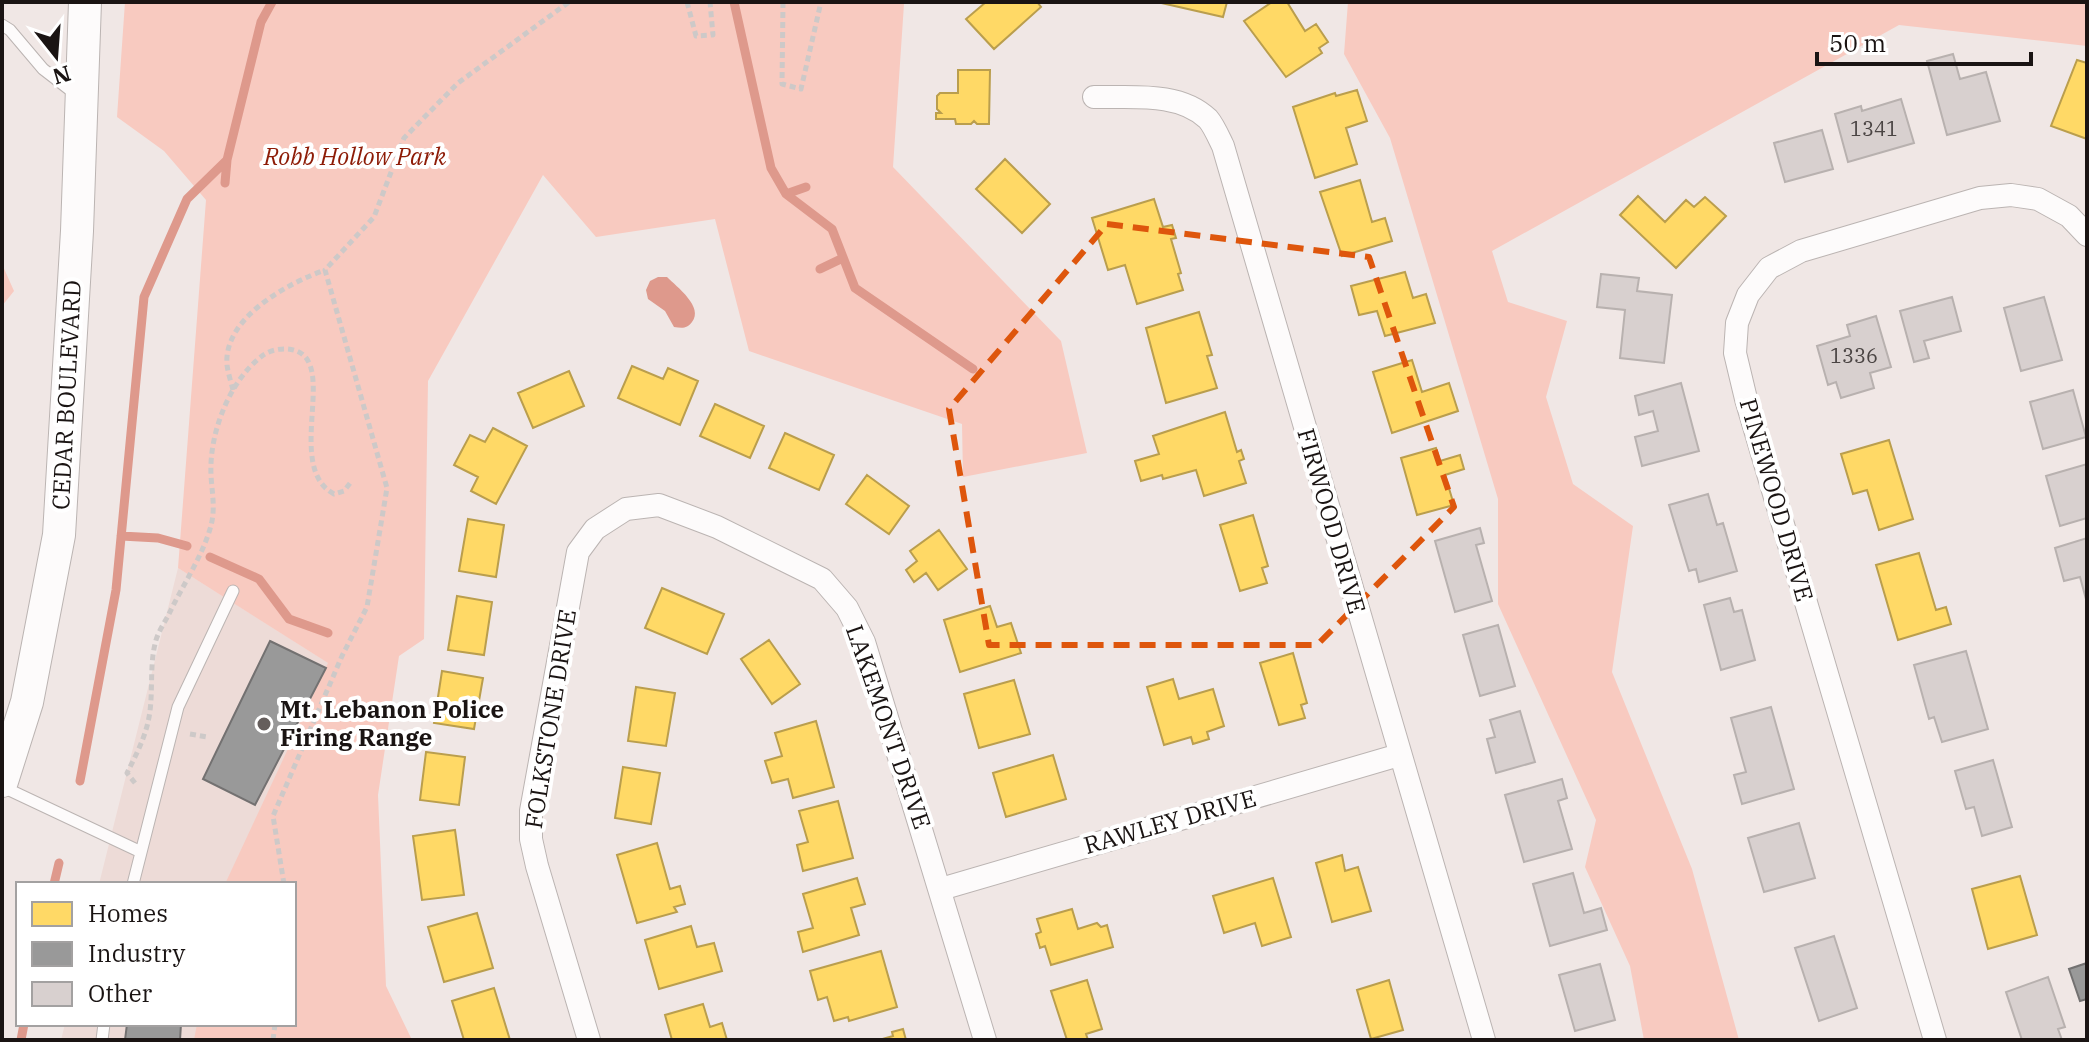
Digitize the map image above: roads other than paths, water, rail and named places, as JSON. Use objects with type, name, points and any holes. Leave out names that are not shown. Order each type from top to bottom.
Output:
[{"type":"street","name":"CEDAR BOULEVARD","points":[[2,784],[27,702],[59,535],[77,231],[85,2]]},
{"type":"street","name":"FIRWOOD DRIVE","points":[[1094,97],[1159,99],[1186,104],[1209,120],[1223,146],[1484,1040]]},
{"type":"street","name":"PINEWOOD DRIVE","points":[[1935,1040],[1746,399],[1735,353],[1737,323],[1748,295],[1769,268],[1816,247],[1980,198],[2011,195],[2038,199],[2069,216],[2087,235]]},
{"type":"street","name":"LAKEMONT DRIVE","points":[[626,509],[659,505],[681,512],[822,579],[847,608],[864,642],[985,1040]]},
{"type":"street","name":"FOLKSTONE DRIVE","points":[[589,1040],[537,866],[531,839],[531,811],[578,552],[595,529],[626,509]]},
{"type":"street","name":"RAWLEY DRIVE","points":[[941,889],[1399,755]]},
{"type":"lane","points":[[2,25],[10,30],[43,69],[81,99]]},
{"type":"lane","points":[[134,882],[178,707],[233,591]]},
{"type":"lane","points":[[2,784],[141,852]]},
{"type":"waterway","points":[[225,183],[227,160],[261,22],[272,2]]},
{"type":"waterway","points":[[734,2],[771,168],[786,194],[832,229],[855,288],[973,369]]},
{"type":"waterway","points":[[80,781],[116,590],[144,297],[187,199],[227,160]]},
{"type":"waterway","points":[[786,194],[806,187]]},
{"type":"waterway","points":[[820,269],[843,258]]},
{"type":"waterway","points":[[121,536],[158,538],[187,546]]},
{"type":"waterway","points":[[210,557],[259,579],[289,619],[328,633]]},
{"type":"waterway","points":[[54,882],[59,863]]},
{"type":"waterway","points":[[21,1040],[24,1026]]},
{"type":"place","name":"Mt. Lebanon Police Firing Range","points":[[264,724]]},
{"type":"park label","name":"Robb Hollow Park","points":[[355,157]]}]
